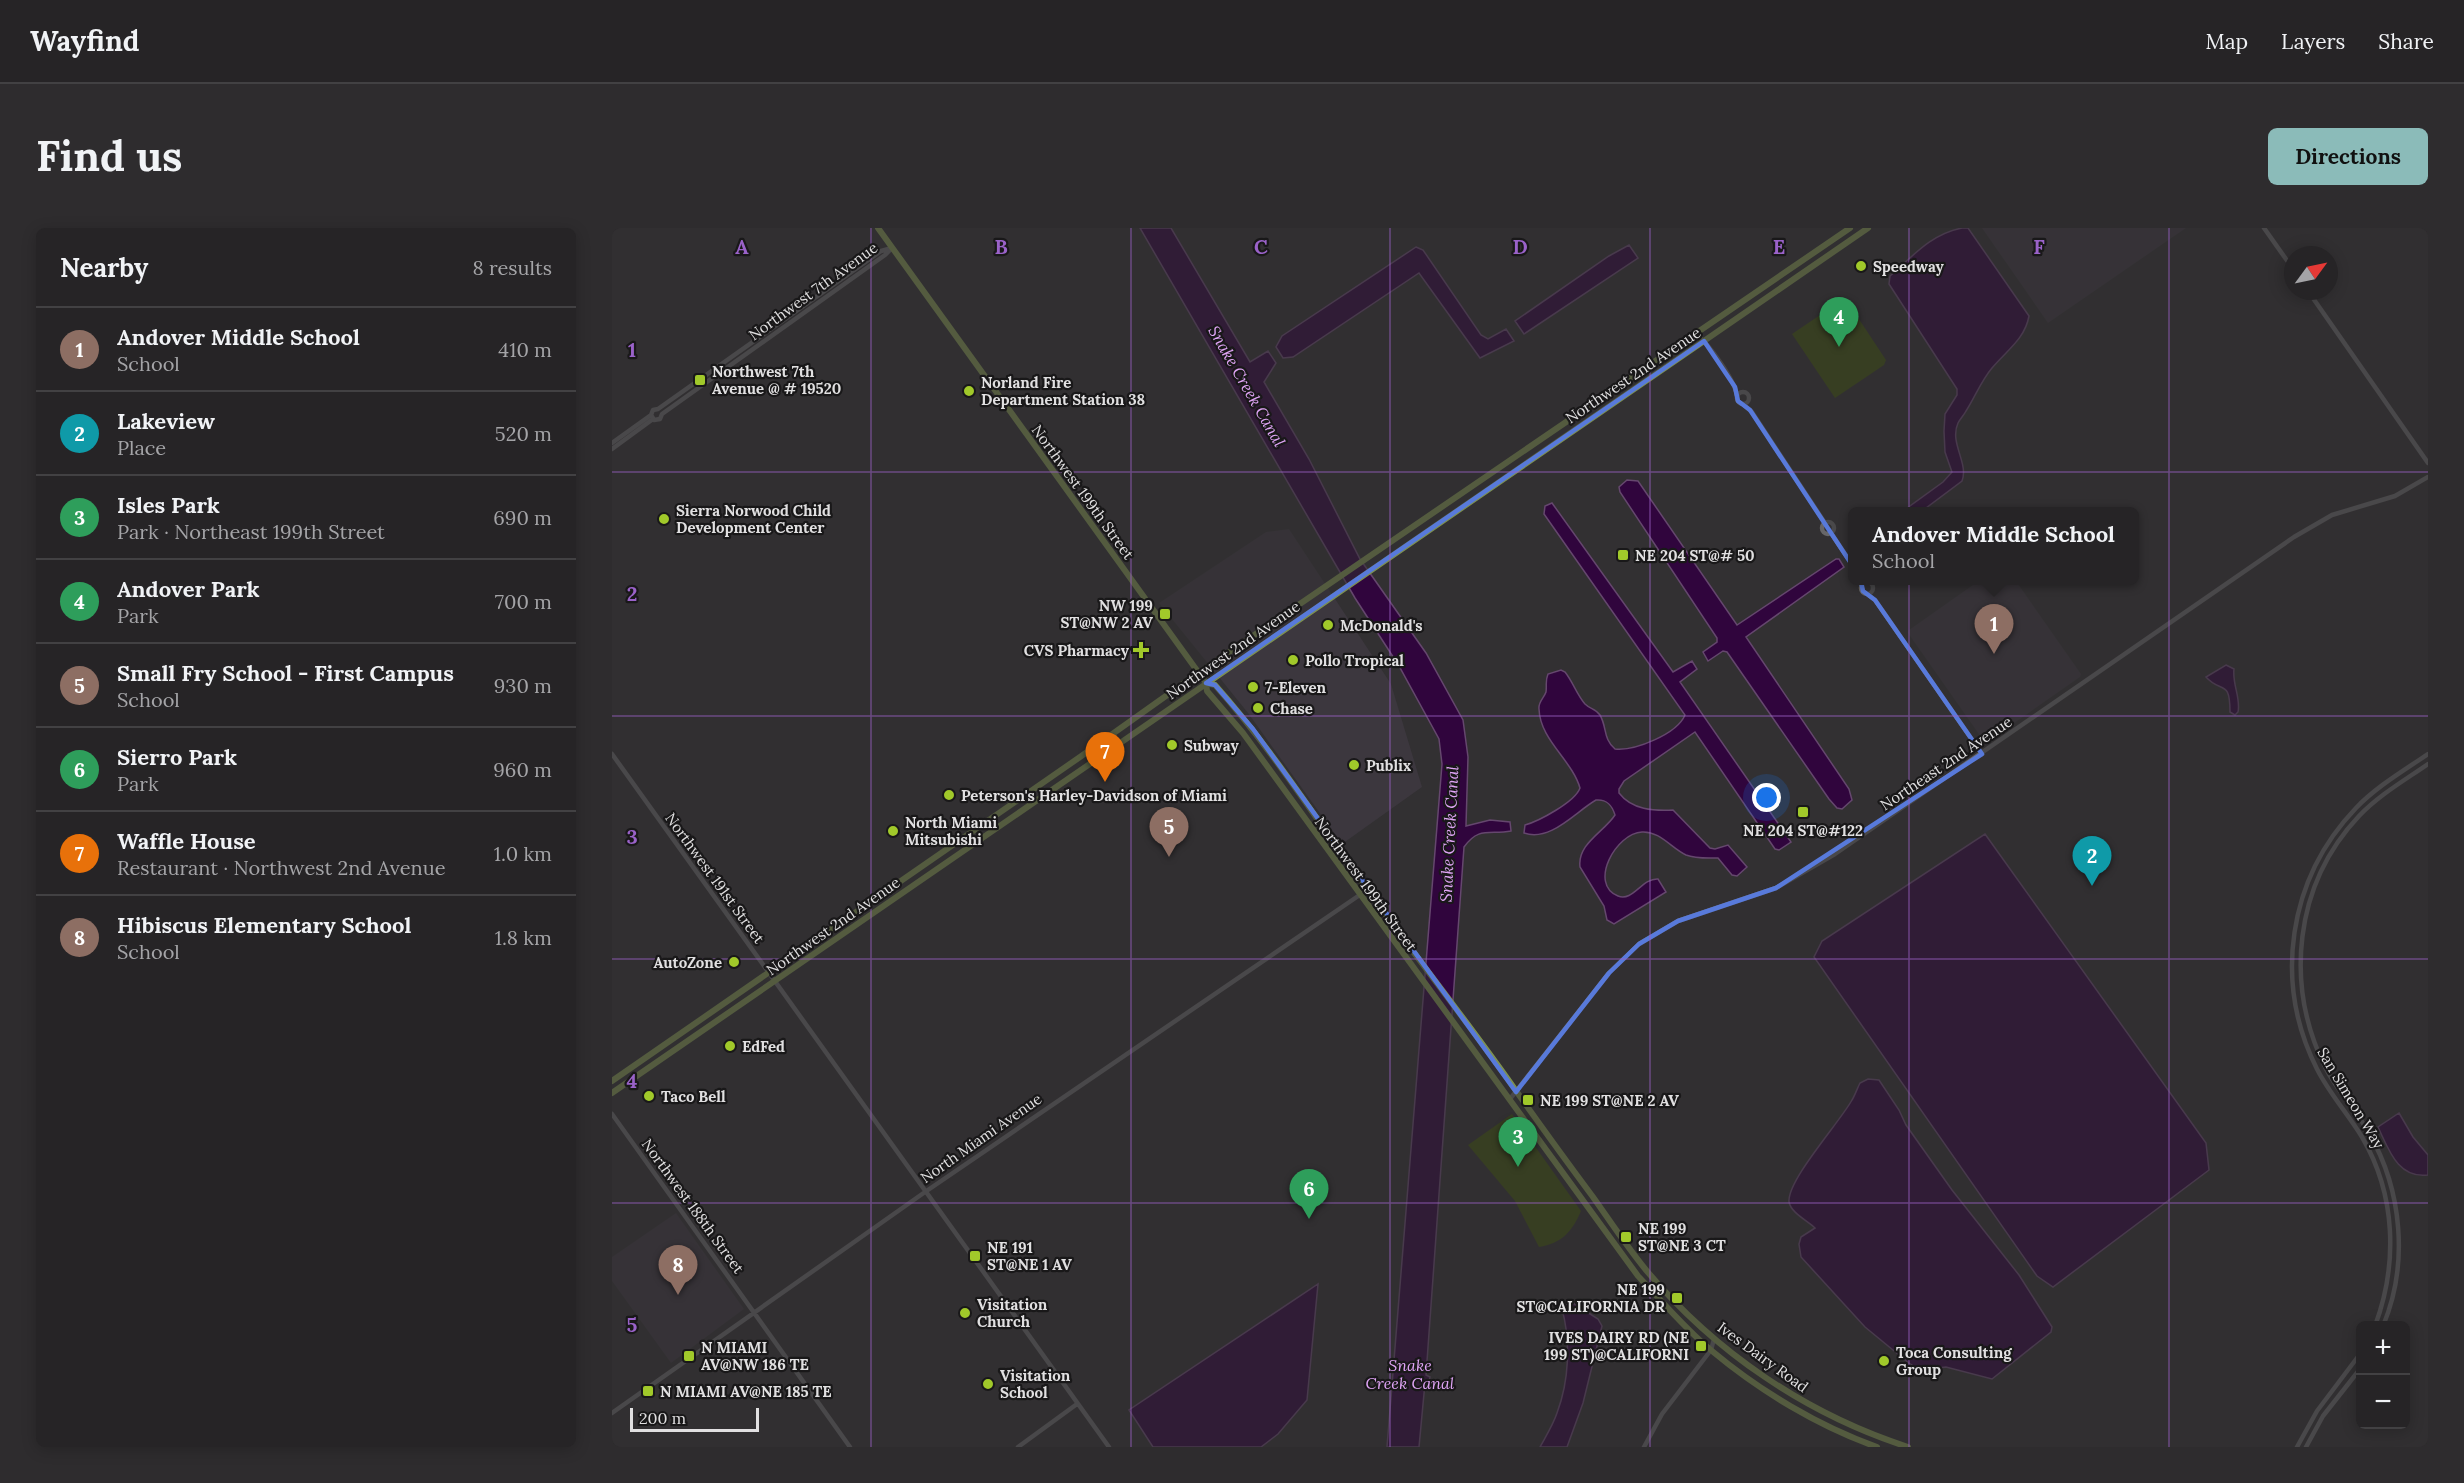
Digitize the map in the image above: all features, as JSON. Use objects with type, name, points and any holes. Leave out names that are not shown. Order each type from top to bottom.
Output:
[{"type":"main road","name":"Northwest 199th Street","points":[[878,228],[1199,673],[1206,683],[1207,691],[1242,734],[1510,1100]]},
{"type":"main road","name":"Northwest 2nd Avenue","points":[[612,1081],[1199,673],[1343,577],[1850,228]]},
{"type":"main road","name":"Northwest 2nd Avenue","points":[[612,1094],[1868,228]]},
{"type":"main road","name":"Northwest 199th Street","points":[[1206,683],[1215,685],[1253,729],[1367,890],[1516,1092]]},
{"type":"main road","name":"Ives Dairy Road","points":[[1516,1092],[1646,1269],[1686,1313],[1714,1339],[1778,1386],[1817,1410],[1877,1437],[1908,1447]]},
{"type":"main road","name":"Ives Dairy Road","points":[[1510,1100],[1638,1276],[1711,1350],[1772,1395],[1816,1420],[1877,1447]]},
{"type":"street","points":[[2264,228],[2284,256]]},
{"type":"street","name":"Northwest 7th Avenue","points":[[612,449],[652,417],[653,410],[660,411],[892,248]]},
{"type":"street","points":[[2314,300],[2428,463]]},
{"type":"street","points":[[1699,332],[1735,387],[1738,402],[1750,410],[1825,524]]},
{"type":"street","points":[[1735,387],[1748,396],[1750,410]]},
{"type":"street","points":[[1737,396],[1743,392]]},
{"type":"street","points":[[1743,404],[1748,400]]},
{"type":"street","name":"Northwest 7th Avenue","points":[[612,443],[652,417],[660,419],[660,411]]},
{"type":"street","name":"Northeast 2nd Avenue","points":[[1510,1100],[1623,957],[1639,944],[1678,921],[1776,888],[1835,854],[2294,537],[2332,515],[2395,496],[2428,477]]},
{"type":"street","points":[[1825,524],[1829,522],[1833,525],[1831,533],[1848,558]]},
{"type":"street","points":[[1825,524],[1822,527],[1824,532],[1831,533]]},
{"type":"street","points":[[1863,585],[1862,591],[1875,600],[1982,754]]},
{"type":"street","points":[[1872,585],[1875,600]]},
{"type":"street","points":[[1867,594],[1873,590]]},
{"type":"street","name":"Northwest 191st Street","points":[[612,754],[1109,1447]]},
{"type":"street","name":"San Simeon Way","points":[[2377,1321],[2384,1298],[2391,1254],[2390,1223],[2385,1195],[2370,1152],[2308,1051],[2298,1022],[2294,999],[2292,945],[2303,894],[2316,862],[2328,842],[2361,803],[2428,754]]},
{"type":"street","name":"San Simeon Way","points":[[2385,1321],[2392,1299],[2399,1253],[2398,1220],[2393,1193],[2378,1150],[2368,1131],[2327,1071],[2313,1041],[2306,1019],[2301,988],[2300,953],[2304,919],[2311,897],[2333,850],[2360,815],[2428,764]]},
{"type":"street","name":"North Miami Avenue","points":[[612,1413],[925,1191],[1367,890]]},
{"type":"street","name":"Northwest 188th Street","points":[[612,1114],[850,1447]]},
{"type":"street","points":[[1644,1447],[1662,1414],[1711,1350],[1714,1339]]},
{"type":"street","points":[[2297,1447],[2317,1411],[2356,1360]]},
{"type":"street","points":[[2306,1447],[2324,1416],[2356,1375]]},
{"type":"street","points":[[1018,1447],[1077,1404]]},
{"type":"highlighted area","points":[[1704,341],[1735,387],[1738,401],[1750,410],[1860,577],[1863,591],[1875,600],[1982,754],[1776,888],[1678,921],[1639,944],[1609,973],[1516,1092],[1253,729],[1215,685],[1206,683]]},
{"type":"shaded area","points":[[1982,228],[2186,228],[2048,323]]},
{"type":"shaded area","points":[[1289,529],[1391,684],[1422,787],[1342,844],[1248,713],[1159,603],[1266,532]]},
{"type":"shaded area","points":[[1973,585],[2019,585],[2081,674],[2080,677],[1987,742],[1983,740],[1908,633],[1909,630]]},
{"type":"shaded area","points":[[676,1213],[744,1309],[671,1363],[612,1281],[612,1257]]},
{"type":"green space","points":[[1845,298],[1886,360],[1884,365],[1835,398],[1792,334]]},
{"type":"green space","points":[[1512,1114],[1581,1211],[1570,1231],[1554,1243],[1539,1247],[1515,1201],[1468,1145]]},
{"type":"water","name":"Snake Creek Canal","points":[[1140,228],[1171,228],[1250,362],[1268,351],[1276,363],[1264,382],[1309,459],[1360,559],[1426,653],[1463,720],[1468,757],[1466,826],[1490,820],[1510,822],[1511,831],[1480,834],[1469,840],[1464,847],[1426,1375],[1430,1377],[1425,1383],[1419,1447],[1387,1447],[1442,764],[1439,739],[1399,666],[1355,598]]},
{"type":"water","points":[[1968,228],[2029,316],[2024,331],[1988,373],[1958,423],[1956,438],[1963,467],[1962,481],[1927,507],[1909,507],[1943,482],[1952,472],[1945,452],[1945,414],[1957,395],[1957,389],[1889,284],[1890,276],[1932,241],[1951,231]]},
{"type":"water","points":[[1629,245],[1638,258],[1524,334],[1515,321],[1609,256]]},
{"type":"water","points":[[1416,247],[1423,250],[1481,335],[1488,339],[1506,329],[1514,341],[1480,358],[1419,273],[1293,357],[1283,358],[1276,347],[1282,336]]},
{"type":"water","points":[[1627,480],[1638,481],[1737,625],[1839,559],[1844,567],[1746,637],[1849,789],[1852,800],[1842,809],[1837,808],[1829,799],[1727,652],[1723,651],[1708,661],[1703,652],[1717,642],[1717,638],[1620,492],[1619,487]]},
{"type":"water","points":[[1552,503],[1673,672],[1692,661],[1697,669],[1680,682],[1791,842],[1779,850],[1775,849],[1695,732],[1624,781],[1619,793],[1624,799],[1637,806],[1651,810],[1673,810],[1710,848],[1715,849],[1728,845],[1747,867],[1737,876],[1732,875],[1718,858],[1698,858],[1686,855],[1660,837],[1648,832],[1632,835],[1623,841],[1609,860],[1605,881],[1609,890],[1618,896],[1628,896],[1647,882],[1658,879],[1666,892],[1614,924],[1607,920],[1604,906],[1580,867],[1580,859],[1587,845],[1615,815],[1608,803],[1596,800],[1553,830],[1534,835],[1524,833],[1525,825],[1539,820],[1564,805],[1580,788],[1570,768],[1550,740],[1541,720],[1539,707],[1546,692],[1547,676],[1561,670],[1565,672],[1585,704],[1600,715],[1607,737],[1615,749],[1644,744],[1665,735],[1681,722],[1685,715],[1544,514],[1545,506]]},
{"type":"water","points":[[2226,665],[2234,669],[2239,707],[2235,715],[2230,712],[2230,701],[2226,690],[2206,677]]},
{"type":"water","points":[[1985,834],[2206,1143],[2209,1170],[2053,1287],[2037,1276],[1814,957],[1822,941]]},
{"type":"water","points":[[1868,1079],[1879,1080],[1906,1125],[1952,1190],[2019,1275],[2052,1327],[2051,1332],[1992,1379],[1946,1367],[1920,1370],[1910,1364],[1865,1327],[1801,1257],[1799,1244],[1801,1237],[1815,1228],[1790,1206],[1791,1192],[1805,1166],[1846,1110],[1860,1083]]},
{"type":"water","points":[[2399,1113],[2413,1137],[2428,1155],[2428,1175],[2418,1175],[2402,1168],[2386,1145],[2378,1127]]},
{"type":"water","points":[[1318,1284],[1307,1400],[1278,1434],[1261,1447],[1153,1447],[1129,1410]]},
{"type":"water","points":[[1573,1303],[1598,1319],[1602,1326],[1583,1403],[1567,1447],[1540,1447],[1555,1417],[1564,1388],[1568,1348],[1562,1309],[1564,1305]]},
{"type":"place","name":"Speedway","points":[[1861,266]]},
{"type":"place","name":"Andover Park","points":[[1839,347]]},
{"type":"place","name":"Northwest 7th Avenue @ # 19520","points":[[700,380]]},
{"type":"place","name":"Norland Fire Department Station 38","points":[[969,391]]},
{"type":"place","name":"Sierra Norwood Child Development Center","points":[[664,519]]},
{"type":"place","name":"NE 204 ST@# 50","points":[[1623,555]]},
{"type":"place","name":"NW 199 ST@NW 2 AV","points":[[1165,614]]},
{"type":"place","name":"McDonald's","points":[[1328,625]]},
{"type":"place","name":"CVS Pharmacy","points":[[1141,650]]},
{"type":"place","name":"Andover Middle School","points":[[1994,654]]},
{"type":"place","name":"Pollo Tropical","points":[[1293,660]]},
{"type":"place","name":"7-Eleven","points":[[1253,687]]},
{"type":"place","name":"Chase","points":[[1258,708]]},
{"type":"place","name":"Subway","points":[[1172,745]]},
{"type":"place","name":"Publix","points":[[1354,765]]},
{"type":"place","name":"Waffle House","points":[[1105,782]]},
{"type":"place","name":"Peterson's Harley-Davidson of Miami","points":[[949,795]]},
{"type":"place","name":"NE 204 ST@#122","points":[[1803,812]]},
{"type":"place","name":"North Miami Mitsubishi","points":[[893,831]]},
{"type":"place","name":"Small Fry School - First Campus","points":[[1169,857]]},
{"type":"place","name":"Lakeview","points":[[2092,886]]},
{"type":"place","name":"AutoZone","points":[[734,962]]},
{"type":"place","name":"EdFed","points":[[730,1046]]},
{"type":"place","name":"Taco Bell","points":[[649,1096]]},
{"type":"place","name":"NE 199 ST@NE 2 AV","points":[[1528,1100]]},
{"type":"place","name":"Isles Park","points":[[1518,1167]]},
{"type":"place","name":"Sierro Park","points":[[1309,1219]]},
{"type":"place","name":"NE 199 ST@NE 3 CT","points":[[1626,1237]]},
{"type":"place","name":"NE 191 ST@NE 1 AV","points":[[975,1256]]},
{"type":"place","name":"Hibiscus Elementary School","points":[[678,1295]]},
{"type":"place","name":"NE 199 ST@CALIFORNIA DR","points":[[1677,1298]]},
{"type":"place","name":"Visitation Church","points":[[965,1313]]},
{"type":"place","name":"IVES DAIRY RD (NE 199 ST)@CALIFORNI","points":[[1701,1346]]},
{"type":"place","name":"N MIAMI AV@NW 186 TE","points":[[689,1356]]},
{"type":"place","name":"Toca Consulting Group","points":[[1884,1361]]},
{"type":"place","name":"Visitation School","points":[[988,1384]]},
{"type":"place","name":"N MIAMI AV@NE 185 TE","points":[[648,1391]]}]
